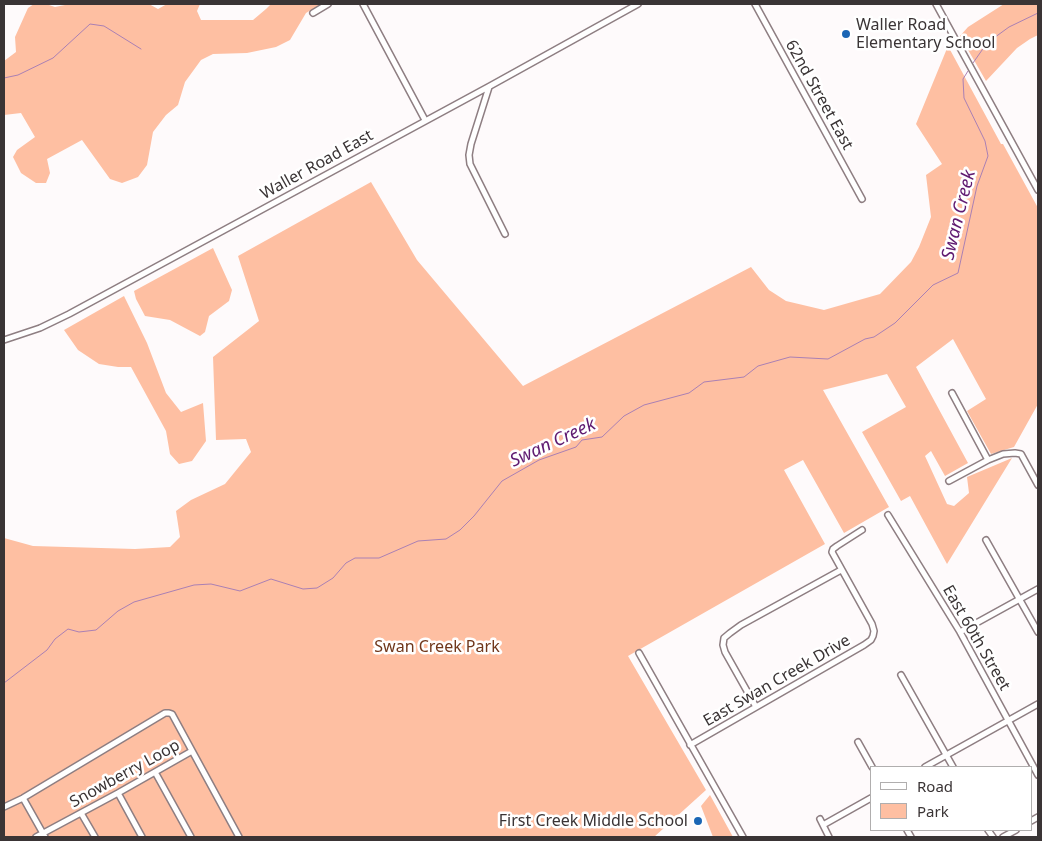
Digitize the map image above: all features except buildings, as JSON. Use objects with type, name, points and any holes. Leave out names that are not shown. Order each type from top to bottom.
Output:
[{"type":"street","points":[[313,12],[328,4]]},
{"type":"street","points":[[363,4],[425,120]]},
{"type":"street","name":"Waller Road East","points":[[4,340],[40,328],[68,314],[638,4]]},
{"type":"street","name":"62nd Street East","points":[[755,4],[862,199]]},
{"type":"street","points":[[936,4],[1038,190]]},
{"type":"street","points":[[490,86],[469,155],[470,164],[505,234]]},
{"type":"street","points":[[952,393],[988,460]]},
{"type":"street","points":[[949,481],[988,460],[1009,453],[1021,454],[1038,485]]},
{"type":"street","name":"East 60th Street","points":[[888,515],[960,632],[1038,775]]},
{"type":"street","points":[[756,707],[725,652],[724,638],[741,625],[841,570],[832,553],[834,548],[862,530]]},
{"type":"street","points":[[986,540],[1038,632]]},
{"type":"street","name":"East Swan Creek Drive","points":[[690,745],[866,644],[873,636],[872,624],[841,570]]},
{"type":"street","points":[[960,632],[1038,589]]},
{"type":"street","points":[[639,653],[743,837]]},
{"type":"street","points":[[901,675],[952,766]]},
{"type":"street","points":[[927,766],[1038,704]]},
{"type":"street","points":[[4,807],[23,798],[165,713],[172,714],[192,751]]},
{"type":"street","points":[[858,742],[871,766]]},
{"type":"street","name":"Snowberry Loop","points":[[36,837],[44,835],[192,751],[239,837]]},
{"type":"street","points":[[155,772],[191,837]]},
{"type":"street","points":[[118,793],[142,837]]},
{"type":"street","points":[[23,798],[44,835]]},
{"type":"street","points":[[823,825],[870,799]]},
{"type":"street","points":[[81,813],[94,837]]},
{"type":"street","points":[[820,819],[829,837]]},
{"type":"street","points":[[1003,837],[1014,831]]},
{"type":"green space","points":[[34,4],[46,4],[55,7],[70,4],[149,4],[158,9],[167,4],[200,4],[197,11],[201,20],[253,20],[271,4],[321,4],[306,13],[290,40],[276,47],[247,53],[213,54],[201,60],[185,82],[178,105],[166,115],[153,132],[147,165],[138,177],[122,183],[110,179],[82,140],[47,159],[50,173],[46,183],[36,183],[21,173],[13,157],[17,150],[35,137],[21,113],[4,115],[4,61],[16,52],[15,37],[28,8]]},
{"type":"green space","points":[[1004,4],[1038,4],[1038,35],[1017,48],[986,81],[960,36],[968,27]]},
{"type":"green space","name":"Swan Creek Park","points":[[948,46],[1038,208],[1038,404],[1014,447],[991,454],[967,411],[986,399],[953,339],[916,367],[968,463],[945,476],[931,451],[925,456],[947,504],[954,506],[969,493],[967,477],[1012,458],[947,564],[910,496],[901,501],[862,432],[906,407],[887,374],[823,390],[889,507],[844,533],[803,460],[784,470],[825,544],[628,656],[706,790],[654,837],[4,837],[4,538],[33,546],[135,549],[170,547],[180,537],[176,511],[191,500],[225,484],[251,452],[246,439],[216,440],[213,357],[259,321],[238,256],[371,182],[417,260],[523,386],[751,267],[769,290],[786,301],[824,310],[880,294],[911,262],[931,217],[926,175],[942,164],[916,124]]},
{"type":"green space","points":[[213,248],[232,290],[229,301],[209,316],[205,332],[200,336],[170,320],[145,316],[134,291]]},
{"type":"green space","points":[[124,296],[147,343],[166,393],[181,412],[203,403],[206,441],[192,461],[179,464],[170,454],[166,431],[131,367],[99,364],[78,350],[64,330]]},
{"type":"green space","points":[[710,795],[733,837],[713,837],[701,806]]},
{"type":"waterway","name":"Swan Creek","points":[[973,63],[987,43],[1009,27],[1038,13]]},
{"type":"waterway","points":[[4,78],[18,75],[53,58],[90,24],[104,26],[141,49]]},
{"type":"waterway","name":"Swan Creek","points":[[4,683],[47,650],[55,639],[68,629],[79,632],[96,630],[118,611],[134,602],[194,585],[211,584],[240,591],[271,579],[303,589],[317,588],[333,578],[346,563],[355,558],[379,558],[418,541],[446,539],[460,530],[474,516],[502,481],[539,460],[576,447],[582,440],[602,437],[624,416],[644,405],[689,393],[704,382],[744,377],[758,366],[790,357],[828,359],[865,339],[874,337],[895,323],[933,285],[958,273],[977,186],[988,156],[985,141],[964,98],[963,79],[968,71]]},
{"type":"place","name":"Waller Road Elementary School","points":[[846,34]]},
{"type":"place","name":"First Creek Middle School","points":[[698,821]]}]
